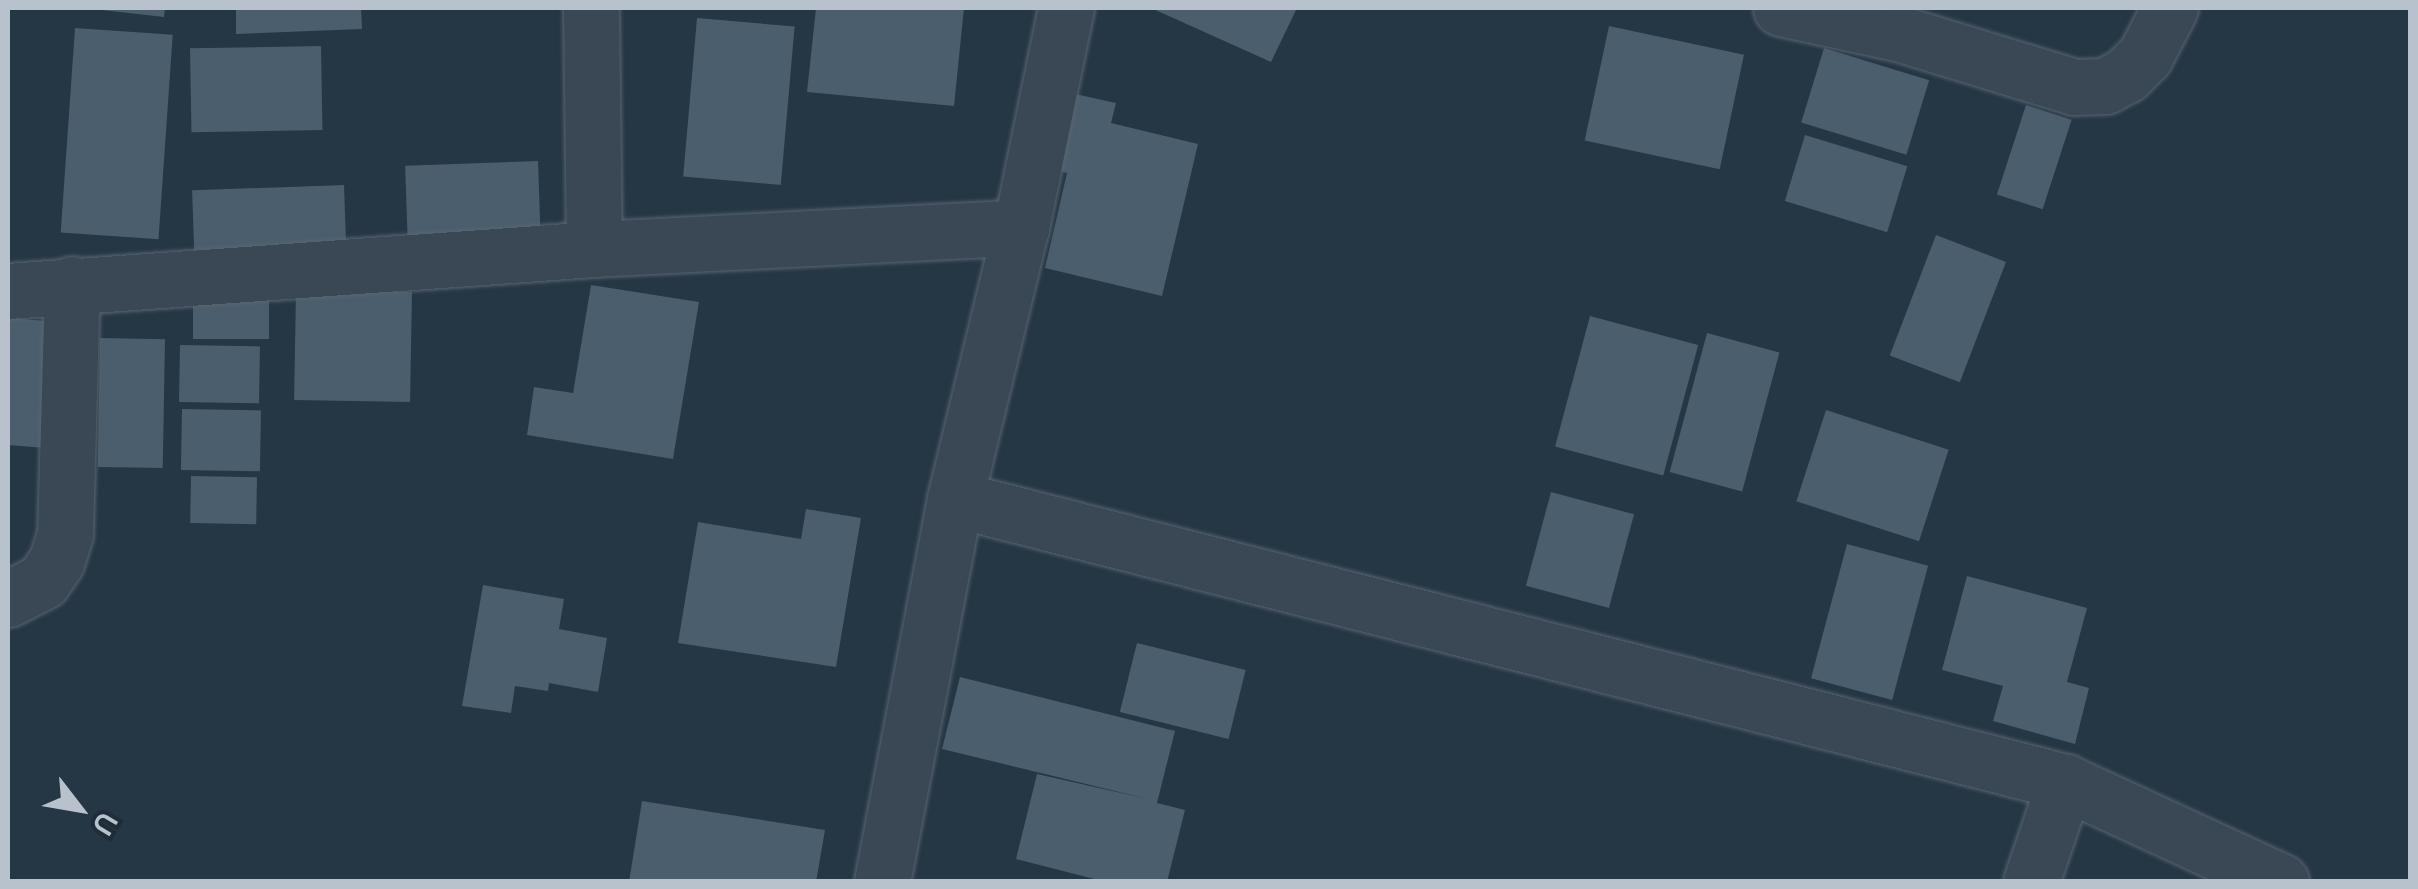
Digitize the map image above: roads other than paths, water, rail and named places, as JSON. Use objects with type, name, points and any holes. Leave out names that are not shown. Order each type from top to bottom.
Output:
[{"type":"street","points":[[591,8],[594,248]]},
{"type":"street","points":[[882,882],[955,499],[1021,227],[1066,8]]},
{"type":"street","points":[[1781,8],[1906,21],[2074,87],[2105,86],[2126,75],[2145,56],[2170,8]]},
{"type":"street","points":[[8,291],[594,248],[1021,227]]},
{"type":"street","points":[[8,600],[42,581],[57,560],[65,534],[72,284]]},
{"type":"street","points":[[955,499],[2065,782],[2281,882]]},
{"type":"street","points":[[2031,882],[2065,782]]}]
